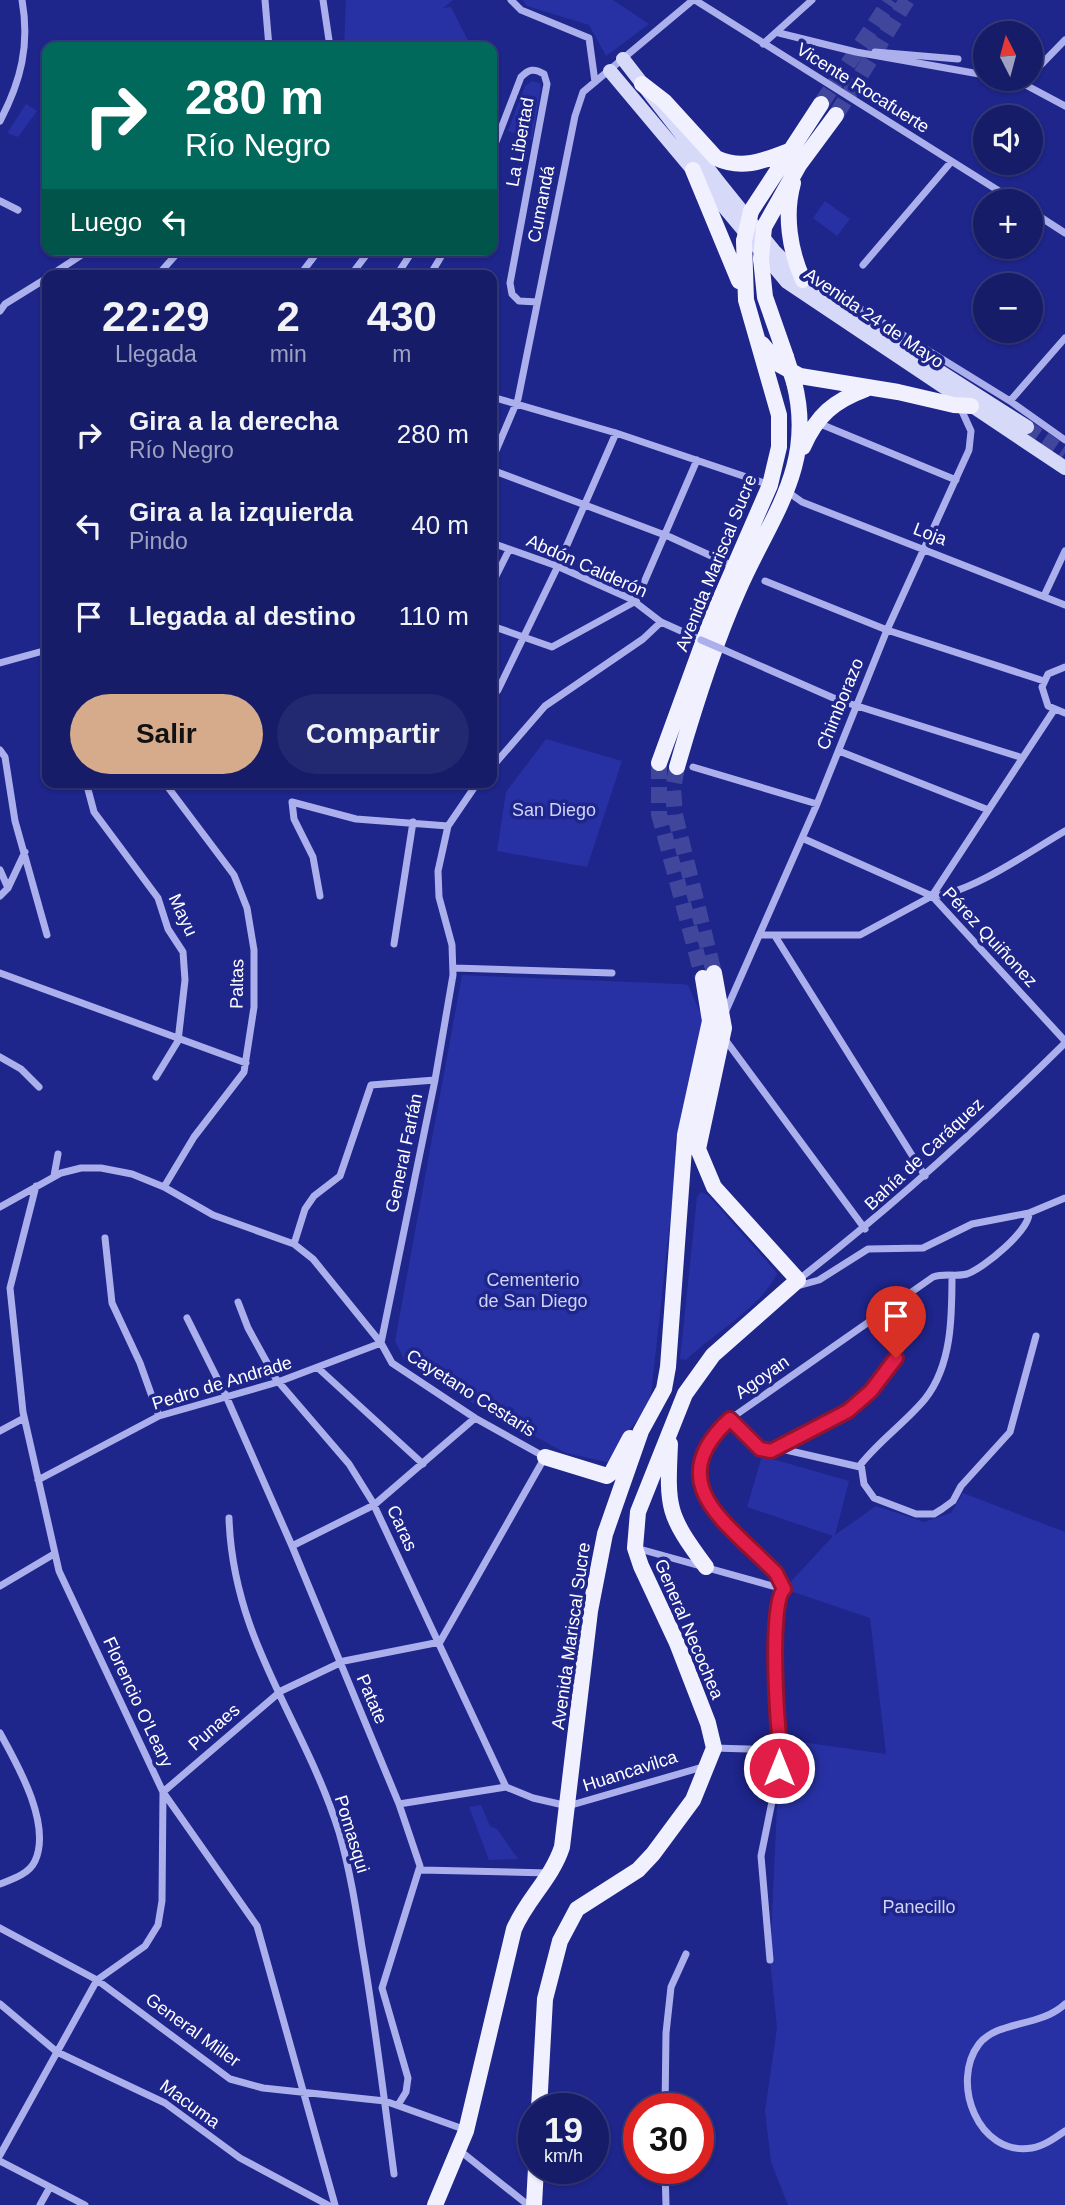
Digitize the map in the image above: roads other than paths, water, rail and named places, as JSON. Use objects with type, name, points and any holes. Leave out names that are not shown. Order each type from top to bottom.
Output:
[{"type":"main road","name":"Avenida 24 de Mayo","points":[[623,59],[774,251],[809,284],[884,336],[1027,427]]},
{"type":"main road","name":"Avenida 24 de Mayo","points":[[610,71],[787,282],[1065,468]]},
{"type":"main road","points":[[642,84],[664,101],[716,158],[726,163],[753,164],[789,151]]},
{"type":"main road","name":"Avenida Mariscal Sucre","points":[[659,763],[712,618],[770,485],[779,447],[779,415],[746,300],[744,241],[751,211],[821,104]]},
{"type":"main road","name":"Avenida Mariscal Sucre","points":[[685,767],[724,623],[786,490],[796,465],[802,429],[794,382],[765,296],[761,258],[764,227],[799,164],[835,115]]},
{"type":"main road","name":"Avenida 24 de Mayo","points":[[799,164],[792,188],[789,220],[791,241],[809,284]]},
{"type":"main road","points":[[693,170],[746,300]]},
{"type":"main road","points":[[756,333],[769,354],[795,374],[954,405],[971,405]]},
{"type":"main road","points":[[934,381],[938,400]]},
{"type":"main road","points":[[796,465],[816,422],[842,398],[866,389]]},
{"type":"main road","name":"Avenida Mariscal Sucre","points":[[435,2205],[466,2131],[514,1929],[521,1914],[552,1873],[562,1847],[590,1611],[604,1534],[641,1431],[664,1389],[668,1367],[684,1181],[686,1125],[710,1021],[709,975],[722,1019],[723,1036],[698,1149],[714,1187]]},
{"type":"main road","points":[[684,1181],[704,1179],[714,1187],[798,1280]]},
{"type":"main road","name":"General Necochea","points":[[714,1748],[708,1723],[635,1548],[638,1512],[685,1394],[713,1355],[798,1280]]},
{"type":"main road","points":[[545,1457],[607,1476],[612,1472],[627,1439],[641,1431]]},
{"type":"main road","points":[[670,1435],[669,1506],[681,1533],[706,1567]]},
{"type":"main road","points":[[540,2093],[545,1998],[560,1941],[576,1909],[638,1870],[653,1854],[693,1800],[714,1748]]},
{"type":"main road","points":[[534,2205],[535,2184]]},
{"type":"street","points":[[0,121],[14,98],[27,40],[22,0]]},
{"type":"street","points":[[265,0],[269,42]]},
{"type":"street","points":[[323,0],[329,42]]},
{"type":"street","points":[[511,0],[521,10],[589,38],[595,82]]},
{"type":"street","name":"Cumandá","points":[[497,449],[517,403],[575,116],[583,92],[694,0]]},
{"type":"street","name":"Vicente Rocafuerte","points":[[694,0],[995,189]]},
{"type":"street","points":[[763,44],[779,33],[812,0]]},
{"type":"street","points":[[779,33],[856,52],[973,73]]},
{"type":"street","points":[[1043,63],[1065,40]]},
{"type":"street","points":[[856,52],[958,59]]},
{"type":"street","name":"La Libertad","points":[[497,139],[521,77],[527,71],[537,69],[544,74],[547,84],[510,283],[512,294],[519,301],[537,302]]},
{"type":"street","points":[[1040,91],[1065,106]]},
{"type":"street","points":[[863,265],[951,162]]},
{"type":"street","points":[[0,201],[18,210]]},
{"type":"street","points":[[1043,219],[1065,233]]},
{"type":"street","points":[[58,270],[80,256]]},
{"type":"street","points":[[163,270],[175,256]]},
{"type":"street","points":[[304,270],[314,256]]},
{"type":"street","points":[[355,270],[365,256]]},
{"type":"street","points":[[0,311],[5,304],[42,280]]},
{"type":"street","name":"Avenida 24 de Mayo","points":[[809,284],[835,293],[1010,401],[1065,440]]},
{"type":"street","points":[[1010,401],[1065,338]]},
{"type":"street","points":[[497,398],[616,433],[770,485]]},
{"type":"street","name":"Chimborazo","points":[[722,1019],[817,804],[887,630],[956,480],[972,435],[965,413],[954,405]]},
{"type":"street","points":[[816,422],[956,480]]},
{"type":"street","points":[[497,684],[557,566],[616,433]]},
{"type":"street","points":[[497,628],[552,647],[636,601],[666,536],[696,460]]},
{"type":"street","points":[[497,472],[666,536],[731,565]]},
{"type":"street","name":"Loja","points":[[786,490],[802,502],[1065,605]]},
{"type":"street","name":"Abdón Calderón","points":[[497,545],[557,566],[636,601],[661,622],[857,706],[1020,757]]},
{"type":"street","points":[[497,574],[509,550]]},
{"type":"street","points":[[1044,596],[1065,551]]},
{"type":"street","points":[[765,581],[887,630],[1044,681]]},
{"type":"street","points":[[497,761],[545,706],[643,639],[661,622]]},
{"type":"street","points":[[0,663],[42,651]]},
{"type":"street","points":[[1065,667],[1054,670],[1044,681],[1042,694],[1054,710],[1065,713]]},
{"type":"street","points":[[760,935],[863,934],[932,895],[1020,757],[1054,710]]},
{"type":"street","points":[[0,750],[5,757],[15,821],[25,848],[47,935]]},
{"type":"street","points":[[839,751],[986,809]]},
{"type":"street","points":[[685,767],[817,804]]},
{"type":"street","name":"Mayu","points":[[88,788],[94,812],[158,898],[169,929],[183,952],[185,980],[178,1037],[175,1049],[156,1077]]},
{"type":"street","name":"Paltas","points":[[164,1187],[194,1137],[236,1084],[246,1063],[254,1007],[254,950],[247,908],[234,875],[169,788]]},
{"type":"street","points":[[320,896],[313,857],[294,819],[292,802],[356,819],[448,826],[474,788]]},
{"type":"street","points":[[394,944],[413,822]]},
{"type":"street","name":"General Farfán","points":[[381,1343],[435,1080],[454,968],[452,945],[439,897],[438,871],[448,826]]},
{"type":"street","points":[[932,895],[942,895],[985,877],[1065,831]]},
{"type":"street","name":"Pérez Quiñonez","points":[[802,838],[932,895],[1065,1042]]},
{"type":"street","points":[[0,896],[8,888],[25,848]]},
{"type":"street","points":[[0,870],[8,888]]},
{"type":"street","points":[[775,936],[925,1176]]},
{"type":"street","points":[[454,968],[612,973]]},
{"type":"street","points":[[0,973],[246,1063]]},
{"type":"street","points":[[723,1036],[865,1229]]},
{"type":"street","name":"Bahía de Caráquez","points":[[798,1280],[865,1229],[925,1176],[1065,1042]]},
{"type":"street","points":[[0,1057],[20,1069],[39,1087]]},
{"type":"street","points":[[294,1244],[305,1209],[314,1196],[340,1176],[371,1085],[435,1080]]},
{"type":"street","points":[[54,1176],[58,1154]]},
{"type":"street","name":"Cayetano Cestaris","points":[[0,1207],[54,1176],[92,1167],[132,1174],[164,1187],[213,1215],[294,1244],[313,1259],[381,1343],[392,1363],[475,1418],[545,1457]]},
{"type":"street","name":"Florencio O'Leary","points":[[36,1186],[10,1288],[24,1418],[58,1571],[163,1793],[257,1926],[335,2205]]},
{"type":"street","points":[[798,1280],[801,1285],[812,1283],[868,1249],[923,1248],[972,1224],[1029,1213],[1064,1198]]},
{"type":"street","name":"Agoyan","points":[[784,1589],[776,1573],[702,1494],[699,1472],[705,1445],[730,1419],[933,1277],[971,1272],[1021,1233],[1029,1220],[1029,1213]]},
{"type":"street","points":[[105,1238],[112,1303],[140,1363],[159,1416]]},
{"type":"street","points":[[860,1466],[924,1399],[940,1376],[949,1337],[952,1275]]},
{"type":"street","name":"Caras","points":[[238,1302],[254,1341],[278,1382],[349,1464],[374,1505],[506,1787]]},
{"type":"street","points":[[771,1451],[848,1411],[881,1379],[900,1350],[881,1328],[885,1309]]},
{"type":"street","name":"Patate","points":[[187,1318],[226,1396],[292,1545],[399,1804],[421,1870]]},
{"type":"street","points":[[860,1466],[869,1494],[916,1514],[934,1514],[953,1501],[961,1486],[1010,1433],[1036,1336]]},
{"type":"street","name":"Pedro de Andrade","points":[[38,1480],[159,1416],[278,1382],[381,1343]]},
{"type":"street","points":[[318,1368],[423,1464]]},
{"type":"street","points":[[0,1431],[24,1418]]},
{"type":"street","points":[[292,1545],[374,1505],[475,1418]]},
{"type":"street","points":[[730,1419],[760,1449],[786,1450],[860,1466]]},
{"type":"street","points":[[440,1642],[545,1457]]},
{"type":"street","name":"Pomasqui","points":[[229,1518],[230,1553],[249,1630],[314,1768],[338,1829],[349,1867],[370,1991],[394,2174]]},
{"type":"street","points":[[635,1548],[784,1589],[780,1593],[776,1619],[780,1744],[775,1750]]},
{"type":"street","points":[[0,1586],[54,1554]]},
{"type":"street","name":"Punaes","points":[[163,1793],[278,1694],[339,1663],[440,1642]]},
{"type":"street","points":[[0,1733],[31,1797],[39,1839],[35,1861],[20,1877],[0,1884]]},
{"type":"street","points":[[714,1748],[775,1750]]},
{"type":"street","points":[[770,1960],[761,1857],[779,1768],[775,1750]]},
{"type":"street","name":"Huancavilca","points":[[399,1804],[506,1787],[533,1798],[568,1806],[708,1765]]},
{"type":"street","points":[[0,2155],[97,1979],[145,1946],[158,1925],[162,1901],[163,1793]]},
{"type":"street","points":[[398,2105],[406,2092],[408,2078],[382,1988],[421,1870],[552,1873]]},
{"type":"street","name":"General Miller","points":[[0,1928],[97,1979],[230,2079],[263,2088],[385,2101],[466,2131]]},
{"type":"street","points":[[665,2093],[666,2033],[671,1987],[685,1954]]},
{"type":"street","points":[[370,1991],[382,1988]]},
{"type":"street","name":"Macuma","points":[[0,2004],[57,2052],[153,2096],[240,2158],[328,2205]]},
{"type":"street","points":[[1065,2004],[1042,2020],[1007,2027],[985,2038],[970,2061],[967,2084],[975,2116],[1006,2145],[1023,2149],[1040,2146],[1065,2131]]},
{"type":"street","points":[[459,2150],[528,2205]]},
{"type":"street","points":[[0,2161],[85,2205]]},
{"type":"street","points":[[665,2184],[666,2205]]},
{"type":"street","points":[[40,2205],[50,2187]]},
{"type":"tunnel","points":[[821,104],[891,0]]},
{"type":"tunnel","points":[[836,115],[907,0]]},
{"type":"tunnel","points":[[1027,427],[1065,453]]},
{"type":"tunnel","points":[[659,763],[659,814],[703,978]]},
{"type":"tunnel","points":[[677,767],[673,789],[675,815],[714,973]]},
{"type":"park label","name":"San Diego","points":[[554,810]]},
{"type":"park label","name":"Cementerio de San Diego","points":[[533,1290]]},
{"type":"park label","name":"Panecillo","points":[[919,1907]]}]
